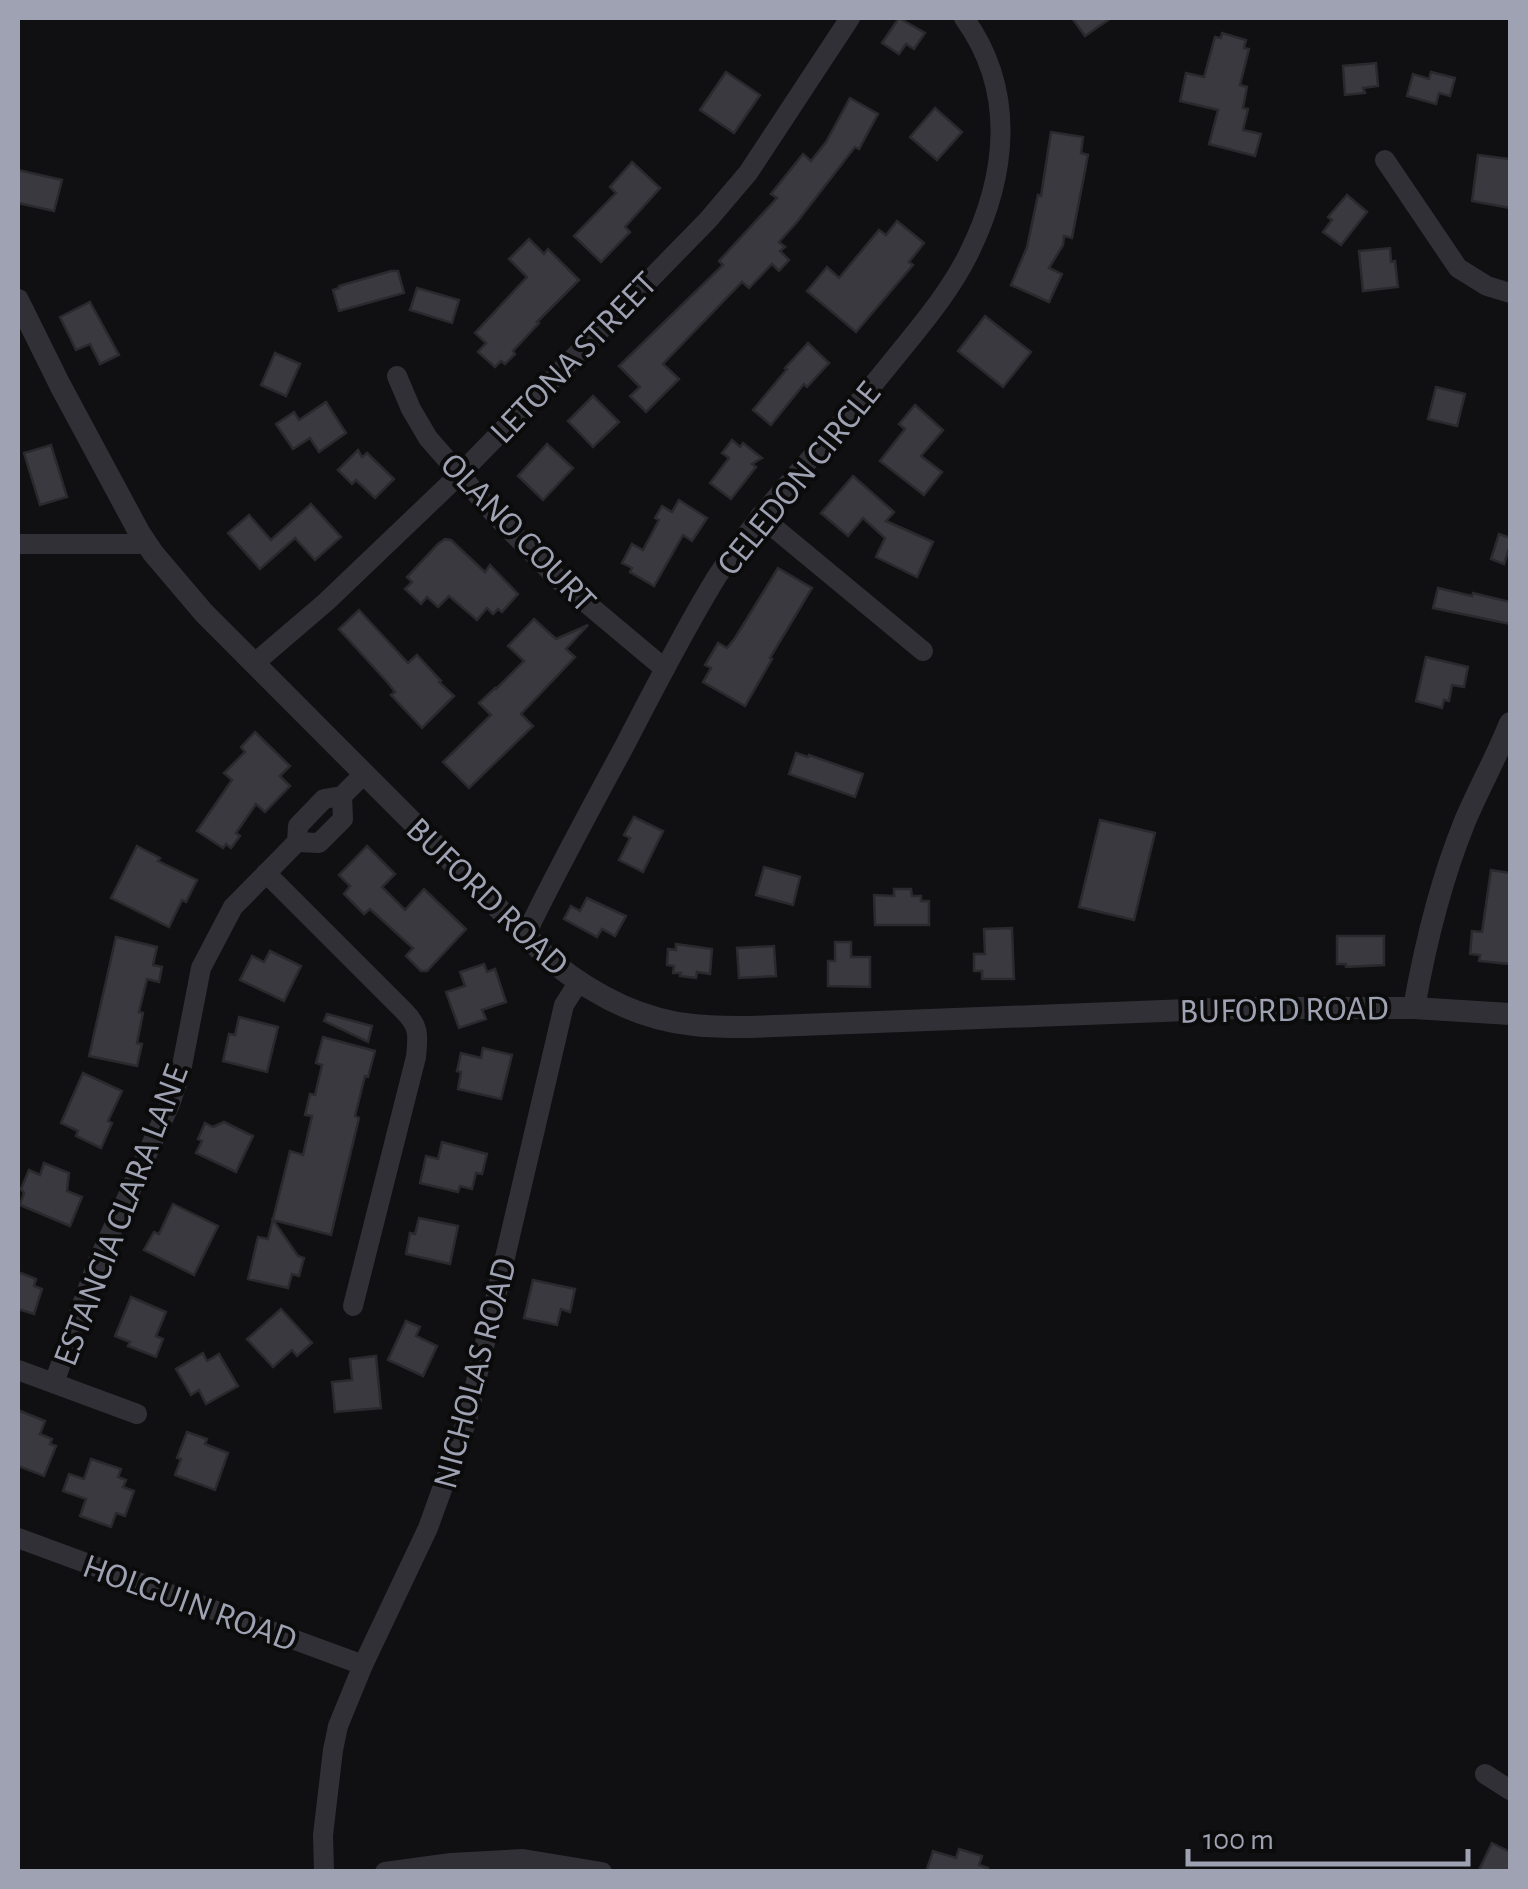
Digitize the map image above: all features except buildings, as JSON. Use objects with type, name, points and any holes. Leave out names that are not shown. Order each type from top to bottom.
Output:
[{"type":"street","name":"LETONA STREET","points":[[256,662],[326,602],[459,474],[708,220],[748,172],[850,18]]},
{"type":"street","name":"CELEDON CIRCLE","points":[[526,934],[717,576],[760,516],[928,318],[967,257],[998,171],[1002,126],[990,67],[976,34],[964,18]]},
{"type":"street","points":[[1385,160],[1458,268],[1487,286],[1510,293]]},
{"type":"street","name":"BUFORD ROAD","points":[[18,300],[124,508],[204,613],[551,961],[616,1003],[659,1019],[691,1025],[749,1027],[1220,1009],[1414,1008],[1510,1014]]},
{"type":"street","name":"OLANO COURT","points":[[397,376],[428,438],[459,474],[560,580],[665,669]]},
{"type":"street","points":[[760,516],[923,650]]},
{"type":"street","points":[[18,544],[148,544]]},
{"type":"street","points":[[1414,1008],[1448,870],[1510,723]]},
{"type":"street","name":"ESTANCIA CLARA LANE","points":[[54,1383],[97,1263],[170,1104],[181,1071],[201,968],[233,907],[297,842],[319,843],[343,819],[342,796],[364,774]]},
{"type":"street","points":[[266,873],[404,1010],[414,1022],[418,1036],[353,1306]]},
{"type":"street","name":"NICHOLAS ROAD","points":[[324,1872],[322,1836],[338,1726],[428,1528],[468,1420],[564,1005],[578,982]]},
{"type":"street","points":[[18,1370],[137,1414]]},
{"type":"street","name":"HOLGUIN ROAD","points":[[18,1538],[364,1666]]},
{"type":"street","points":[[1485,1774],[1510,1790]]},
{"type":"street","points":[[385,1872],[523,1859],[602,1872]]}]
